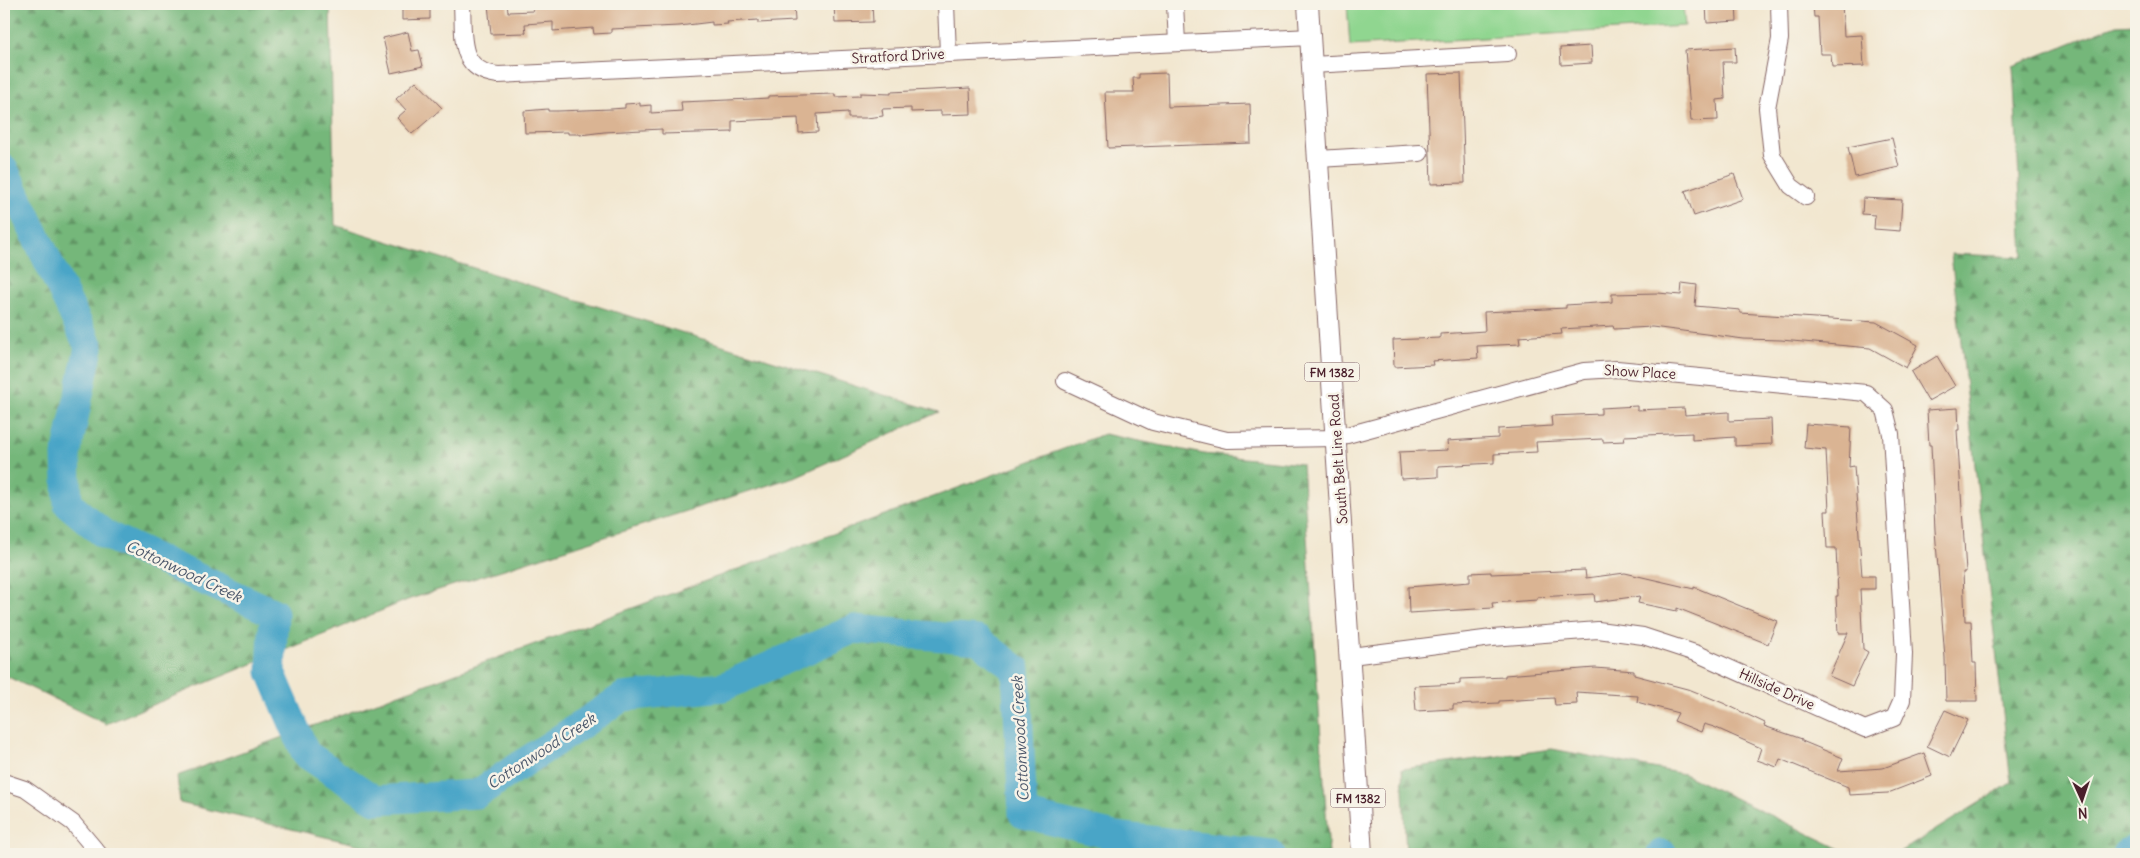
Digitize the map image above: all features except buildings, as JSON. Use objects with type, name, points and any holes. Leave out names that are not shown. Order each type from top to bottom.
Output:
[{"type":"main road","name":"South Belt Line Road","points":[[1308,4],[1351,656],[1354,741],[1362,854]]},
{"type":"street","name":"Stratford Drive","points":[[462,4],[464,48],[473,67],[486,74],[498,75],[1310,37]]},
{"type":"street","points":[[946,4],[948,54]]},
{"type":"street","points":[[1175,4],[1177,43]]},
{"type":"street","points":[[1779,4],[1780,40],[1767,108],[1772,155],[1791,186],[1806,197]]},
{"type":"street","points":[[1312,65],[1508,54]]},
{"type":"street","points":[[1318,159],[1420,153]]},
{"type":"street","name":"Show Place","points":[[1065,381],[1153,422],[1227,440],[1336,438],[1584,370],[1616,369],[1866,393],[1885,410]]},
{"type":"street","name":"Hillside Drive","points":[[1351,656],[1492,638],[1598,630],[1643,636],[1698,654],[1865,729],[1894,718],[1902,700],[1904,654],[1891,434],[1885,410]]},
{"type":"street","points":[[4,782],[25,789],[73,823],[99,854]]},
{"type":"green space","points":[[4,4],[330,4],[335,225],[939,412],[797,476],[410,599],[106,724],[4,675]]},
{"type":"green space","points":[[1347,4],[1683,4],[1685,26],[1350,46]]},
{"type":"green space","points":[[2136,24],[2136,854],[1897,854],[2011,783],[1951,254],[2023,257],[2013,66],[2116,25]]},
{"type":"green space","points":[[1104,434],[1204,454],[1302,464],[1329,854],[398,854],[180,803],[177,776]]},
{"type":"green space","points":[[1552,749],[1684,774],[1851,854],[1406,854],[1402,769]]},
{"type":"waterway","name":"Cottonwood Creek","points":[[4,169],[89,347],[66,456],[68,504],[104,534],[274,613],[271,672],[306,754],[375,800],[477,794],[623,697],[723,687],[854,629],[978,640],[1016,669],[1023,814],[1115,836],[1271,854]]},
{"type":"waterway","name":"Cottonwood Creek","points":[[2127,854],[2136,848]]}]
